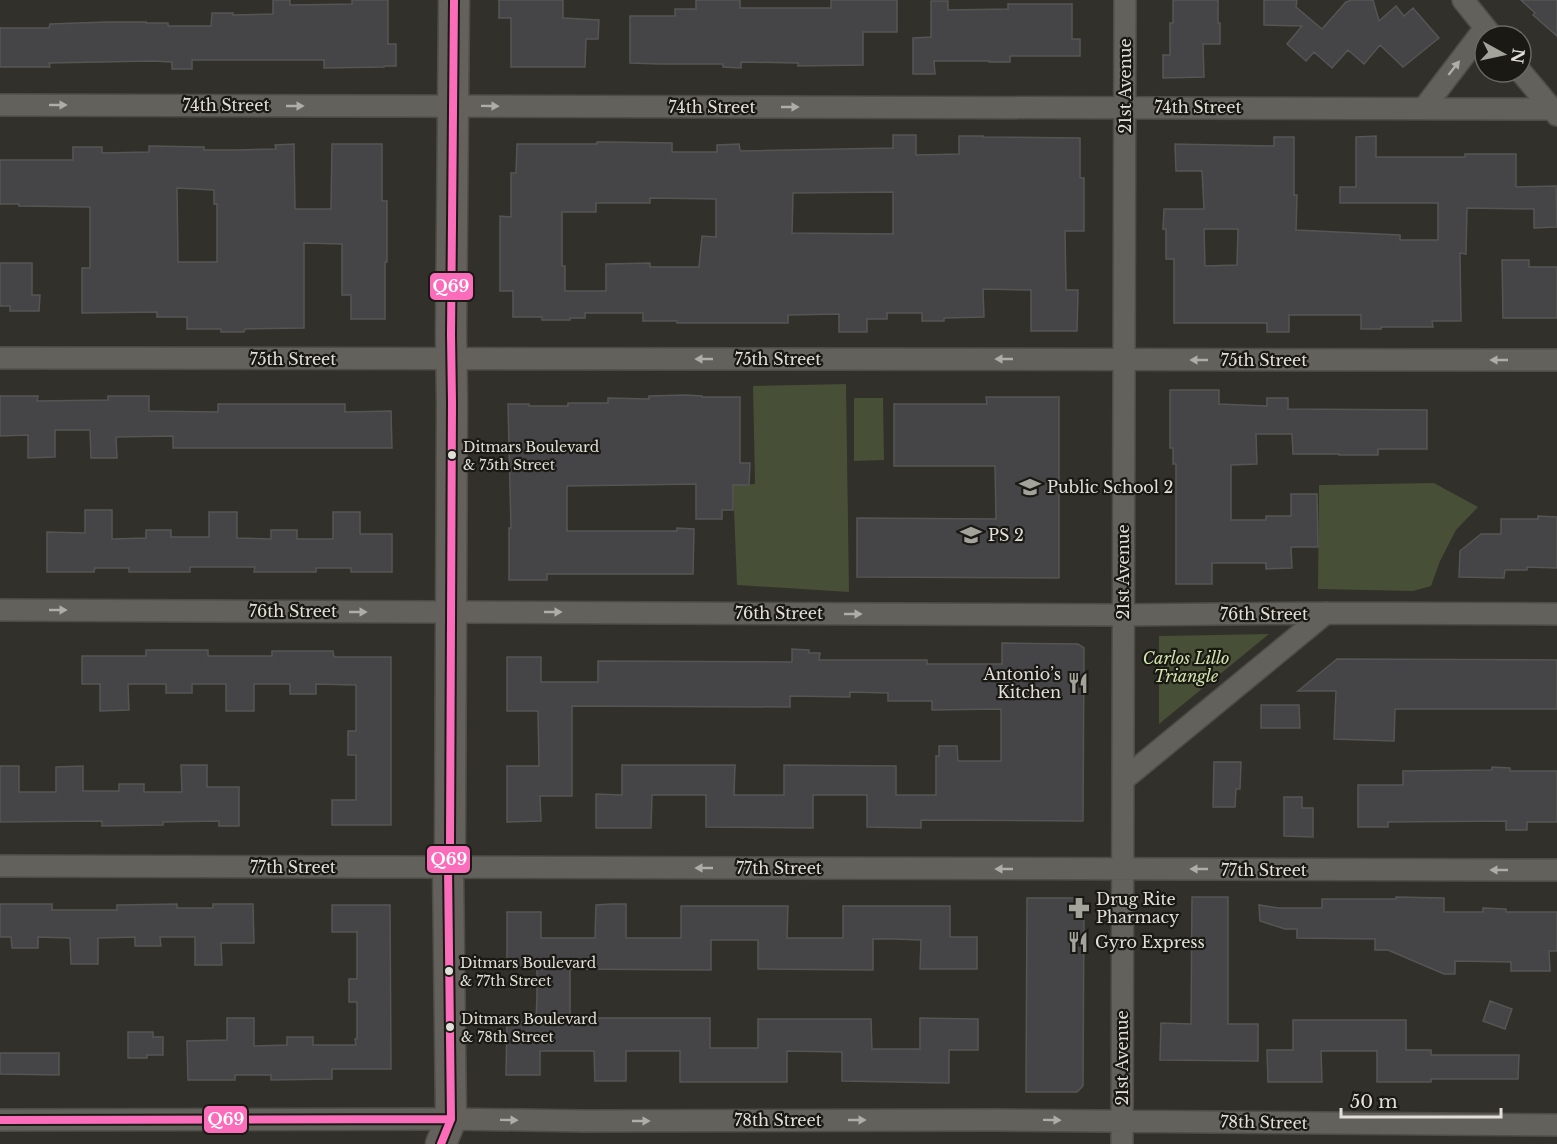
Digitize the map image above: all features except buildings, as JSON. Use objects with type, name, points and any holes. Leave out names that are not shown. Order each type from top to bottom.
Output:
[{"type":"street","points":[[452,1136],[448,867],[452,612],[451,336],[454,0]]},
{"type":"street","name":"21st Avenue","points":[[1122,1144],[1125,0]]},
{"type":"street","points":[[1463,0],[1482,24]]},
{"type":"street","points":[[1424,108],[1473,50]]},
{"type":"street","points":[[1531,84],[1554,112]]},
{"type":"street","name":"74th Street","points":[[0,105],[1424,108],[1554,112]]},
{"type":"street","name":"75th Street","points":[[0,358],[1557,360]]},
{"type":"street","name":"76th Street","points":[[0,610],[1123,615],[1557,614]]},
{"type":"street","points":[[1123,780],[1326,614]]},
{"type":"street","name":"77th Street","points":[[0,866],[1557,870]]},
{"type":"street","name":"78th Street","points":[[0,1120],[256,1121],[452,1136],[583,1121],[982,1119],[1557,1125]]},
{"type":"green space","points":[[846,384],[849,592],[737,585],[733,485],[755,484],[753,386]]},
{"type":"green space","points":[[854,398],[883,398],[884,460],[854,461]]},
{"type":"green space","points":[[1434,483],[1478,507],[1456,530],[1440,561],[1431,586],[1413,591],[1318,589],[1319,485]]},
{"type":"green space","name":"Carlos Lillo Triangle","points":[[1269,634],[1159,724],[1159,636]]},
{"type":"transit line","name":"Q69","points":[[441,1144],[451,1119],[448,867],[450,843],[454,0]]},
{"type":"transit line","name":"Q69","points":[[0,1120],[451,1119]]},
{"type":"place","name":"Ditmars Boulevard & 75th Street","points":[[452,455]]},
{"type":"place","name":"Public School 2","points":[[1030,487]]},
{"type":"place","name":"PS 2","points":[[971,535]]},
{"type":"place","name":"Antonio’s Kitchen","points":[[1078,683]]},
{"type":"place","name":"Drug Rite Pharmacy","points":[[1079,908]]},
{"type":"place","name":"Gyro Express","points":[[1078,942]]},
{"type":"place","name":"Ditmars Boulevard & 77th Street","points":[[449,971]]},
{"type":"place","name":"Ditmars Boulevard & 78th Street","points":[[450,1027]]}]
